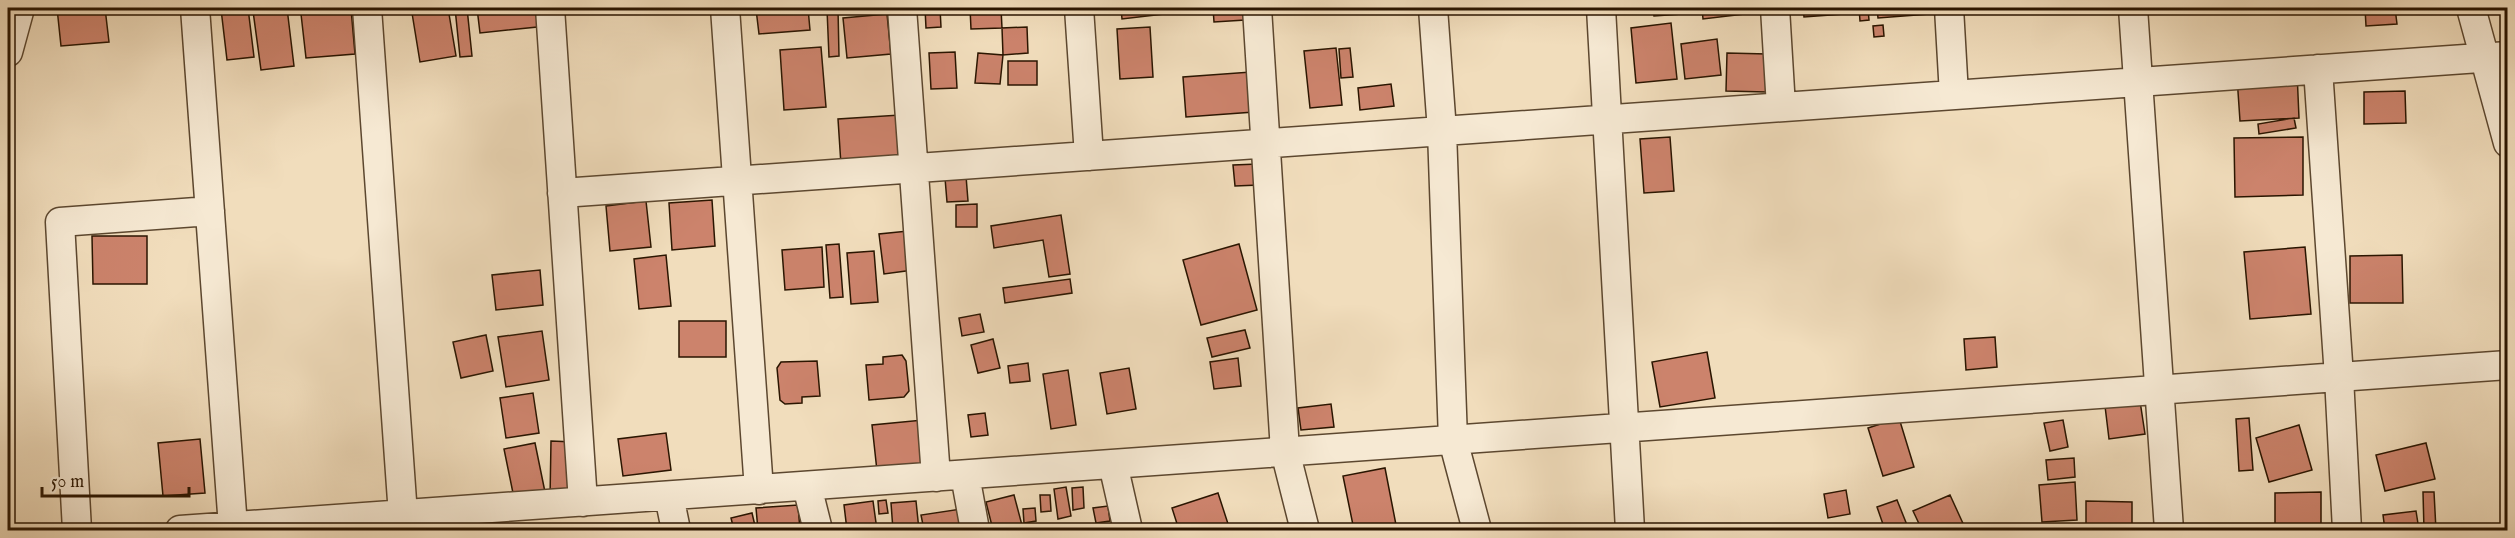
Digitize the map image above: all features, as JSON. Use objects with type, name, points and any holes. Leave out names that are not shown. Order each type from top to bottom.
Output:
[{"type":"street","points":[[8,52],[20,8]]},
{"type":"street","points":[[195,8],[233,527]]},
{"type":"street","points":[[367,8],[387,521]]},
{"type":"street","points":[[550,8],[583,502]]},
{"type":"street","points":[[724,8],[759,489]]},
{"type":"street","points":[[902,8],[936,477]]},
{"type":"street","points":[[1079,8],[1089,156]]},
{"type":"street","points":[[1257,8],[1285,451],[1305,531]]},
{"type":"street","points":[[1433,8],[1442,130],[1453,440],[1477,531]]},
{"type":"street","points":[[1600,8],[1630,531]]},
{"type":"street","points":[[1775,8],[1781,107]]},
{"type":"street","points":[[1949,8],[1954,94]]},
{"type":"street","points":[[2133,8],[2169,531]]},
{"type":"street","points":[[2471,8],[2496,56],[2508,143]]},
{"type":"street","points":[[562,193],[2496,56]]},
{"type":"street","points":[[2318,69],[2347,531]]},
{"type":"street","points":[[77,531],[60,222],[210,211]]},
{"type":"street","points":[[180,531],[387,521],[519,519],[583,502],[2508,365]]},
{"type":"street","points":[[1113,464],[1128,531]]},
{"type":"street","points":[[964,475],[975,531]]},
{"type":"street","points":[[807,486],[818,531]]},
{"type":"street","points":[[669,496],[676,531]]},
{"type":"building","points":[[57,8],[105,8],[109,42],[61,46]]},
{"type":"building","points":[[248,8],[254,57],[227,60],[221,9]]},
{"type":"building","points":[[287,8],[294,66],[261,70],[253,11]]},
{"type":"building","points":[[448,8],[456,56],[420,62],[412,13]]},
{"type":"building","points":[[455,8],[467,8],[472,56],[460,57]]},
{"type":"building","points":[[477,8],[546,8],[547,26],[480,33]]},
{"type":"building","points":[[808,8],[810,30],[759,34],[756,9]]},
{"type":"building","points":[[925,8],[940,8],[941,27],[926,28]]},
{"type":"building","points":[[970,8],[1001,8],[1002,28],[971,29]]},
{"type":"building","points":[[1121,8],[1171,8],[1172,13],[1122,19]]},
{"type":"building","points":[[1213,8],[1244,8],[1245,20],[1214,22]]},
{"type":"building","points":[[1653,8],[1695,8],[1696,13],[1654,16]]},
{"type":"building","points":[[1702,8],[1760,8],[1761,12],[1703,19]]},
{"type":"building","points":[[1803,8],[1856,8],[1857,13],[1804,17]]},
{"type":"building","points":[[1859,8],[1868,8],[1869,20],[1860,21]]},
{"type":"building","points":[[1877,8],[1928,8],[1929,14],[1878,18]]},
{"type":"building","points":[[2365,8],[2395,8],[2397,24],[2366,26]]},
{"type":"building","points":[[351,9],[355,54],[306,58],[301,14]]},
{"type":"building","points":[[827,9],[838,9],[839,56],[829,57]]},
{"type":"building","points":[[887,14],[891,54],[847,58],[843,18]]},
{"type":"building","points":[[1671,23],[1677,79],[1636,83],[1631,28]]},
{"type":"building","points":[[1883,25],[1884,36],[1874,37],[1873,26]]},
{"type":"building","points":[[1027,27],[1028,53],[1003,55],[1002,28]]},
{"type":"building","points":[[1150,27],[1153,77],[1120,79],[1117,29]]},
{"type":"building","points":[[1717,39],[1721,75],[1685,79],[1681,44]]},
{"type":"building","points":[[821,47],[826,107],[784,110],[780,50]]},
{"type":"building","points":[[1336,48],[1342,105],[1310,108],[1304,51]]},
{"type":"building","points":[[1350,48],[1353,77],[1341,78],[1339,49]]},
{"type":"building","points":[[955,52],[957,88],[931,89],[929,53]]},
{"type":"building","points":[[978,53],[1003,55],[1000,84],[975,83]]},
{"type":"building","points":[[1727,53],[1767,54],[1767,92],[1726,91]]},
{"type":"building","points":[[1008,61],[1037,61],[1037,85],[1008,85]]},
{"type":"building","points":[[1251,72],[1254,112],[1186,117],[1183,77]]},
{"type":"building","points":[[2297,72],[2299,118],[2240,121],[2237,77]]},
{"type":"building","points":[[1391,84],[1394,106],[1360,110],[1358,88]]},
{"type":"building","points":[[2405,91],[2406,123],[2364,124],[2364,92]]},
{"type":"building","points":[[900,115],[903,160],[841,165],[838,119]]},
{"type":"building","points":[[2294,118],[2296,128],[2259,134],[2258,124]]},
{"type":"building","points":[[1670,137],[1674,191],[1644,193],[1640,139]]},
{"type":"building","points":[[2303,137],[2303,195],[2235,197],[2234,138]]},
{"type":"building","points":[[1258,164],[1259,185],[1235,186],[1233,165]]},
{"type":"building","points":[[966,176],[968,201],[947,202],[945,178]]},
{"type":"building","points":[[712,200],[715,246],[672,250],[669,203]]},
{"type":"building","points":[[646,201],[651,247],[610,251],[606,206]]},
{"type":"building","points":[[977,204],[977,227],[956,227],[956,205]]},
{"type":"building","points":[[1061,215],[1070,274],[1049,277],[1043,240],[994,248],[991,226]]},
{"type":"building","points":[[908,231],[913,270],[884,274],[879,234]]},
{"type":"building","points":[[92,236],[147,236],[147,284],[93,284]]},
{"type":"building","points":[[839,244],[843,297],[830,298],[826,245]]},
{"type":"building","points":[[1239,244],[1257,310],[1201,325],[1183,260]]},
{"type":"building","points":[[822,247],[824,287],[785,290],[782,250]]},
{"type":"building","points":[[2305,247],[2311,314],[2250,319],[2244,252]]},
{"type":"building","points":[[874,251],[878,302],[851,304],[847,253]]},
{"type":"building","points":[[666,255],[671,306],[639,309],[634,259]]},
{"type":"building","points":[[2402,255],[2403,303],[2350,303],[2350,256]]},
{"type":"building","points":[[540,270],[543,305],[496,310],[492,275]]},
{"type":"building","points":[[1070,279],[1072,293],[1005,303],[1003,288]]},
{"type":"building","points":[[980,314],[984,332],[962,336],[959,318]]},
{"type":"building","points":[[679,321],[726,321],[726,357],[679,357]]},
{"type":"building","points":[[1245,330],[1250,348],[1212,357],[1207,338]]},
{"type":"building","points":[[542,331],[549,380],[506,387],[498,337]]},
{"type":"building","points":[[486,335],[493,371],[461,378],[453,342]]},
{"type":"building","points":[[1995,337],[1997,367],[1966,370],[1964,339]]},
{"type":"building","points":[[993,339],[1000,368],[978,373],[971,345]]},
{"type":"building","points":[[1707,352],[1715,398],[1660,407],[1652,362]]},
{"type":"building","points":[[902,355],[906,361],[909,391],[904,397],[869,400],[866,365],[883,364],[883,357]]},
{"type":"building","points":[[1238,358],[1241,386],[1214,389],[1210,362]]},
{"type":"building","points":[[817,361],[820,396],[802,397],[802,403],[785,404],[780,400],[777,368],[781,362]]},
{"type":"building","points":[[1028,363],[1030,381],[1010,383],[1008,366]]},
{"type":"building","points":[[1129,368],[1136,409],[1107,414],[1100,373]]},
{"type":"building","points":[[1068,370],[1076,425],[1051,429],[1043,374]]},
{"type":"building","points":[[533,393],[539,433],[506,438],[500,398]]},
{"type":"building","points":[[2140,401],[2145,434],[2109,439],[2105,406]]},
{"type":"building","points":[[1331,404],[1334,427],[1301,430],[1298,408]]},
{"type":"building","points":[[985,413],[988,435],[971,437],[968,415]]},
{"type":"building","points":[[1899,418],[1914,467],[1883,476],[1868,428]]},
{"type":"building","points":[[2249,418],[2253,470],[2239,471],[2236,419]]},
{"type":"building","points":[[923,420],[927,466],[877,471],[872,425]]},
{"type":"building","points":[[2063,420],[2068,447],[2050,451],[2044,423]]},
{"type":"building","points":[[2299,425],[2312,470],[2269,482],[2256,438]]},
{"type":"building","points":[[666,433],[671,470],[623,476],[618,439]]},
{"type":"building","points":[[200,439],[205,493],[163,496],[158,443]]},
{"type":"building","points":[[551,441],[574,442],[573,499],[550,499]]},
{"type":"building","points":[[535,443],[545,492],[514,498],[504,449]]},
{"type":"building","points":[[2426,443],[2435,479],[2385,491],[2376,455]]},
{"type":"building","points":[[2074,458],[2075,477],[2048,480],[2046,460]]},
{"type":"building","points":[[1385,468],[1397,530],[1354,530],[1343,476]]},
{"type":"building","points":[[2075,482],[2077,520],[2042,522],[2039,485]]},
{"type":"building","points":[[1066,487],[1071,516],[1058,519],[1054,489]]},
{"type":"building","points":[[1083,487],[1084,508],[1073,510],[1072,488]]},
{"type":"building","points":[[1846,490],[1850,514],[1828,518],[1824,494]]},
{"type":"building","points":[[2321,492],[2321,530],[2275,530],[2275,493]]},
{"type":"building","points":[[2423,492],[2434,492],[2436,530],[2424,530]]},
{"type":"building","points":[[1218,493],[1230,530],[1179,530],[1172,508]]},
{"type":"building","points":[[1014,495],[1023,529],[993,530],[986,502]]},
{"type":"building","points":[[1040,495],[1050,495],[1051,511],[1041,512]]},
{"type":"building","points":[[1950,495],[1966,530],[1922,530],[1913,511]]},
{"type":"building","points":[[886,500],[888,513],[879,514],[878,501]]},
{"type":"building","points":[[1897,500],[1909,530],[1885,530],[1877,507]]},
{"type":"building","points":[[873,501],[877,530],[847,530],[844,505]]},
{"type":"building","points":[[916,501],[919,530],[893,530],[891,503]]},
{"type":"building","points":[[2086,501],[2132,502],[2132,526],[2086,526]]},
{"type":"building","points":[[798,505],[800,530],[758,530],[756,508]]},
{"type":"building","points":[[1108,506],[1110,521],[1096,523],[1093,508]]},
{"type":"building","points":[[1035,508],[1036,521],[1024,523],[1023,509]]},
{"type":"building","points":[[961,509],[964,530],[924,530],[921,515]]},
{"type":"building","points":[[2416,511],[2419,530],[2385,530],[2383,515]]},
{"type":"building","points":[[752,513],[756,530],[734,530],[731,518]]}]
